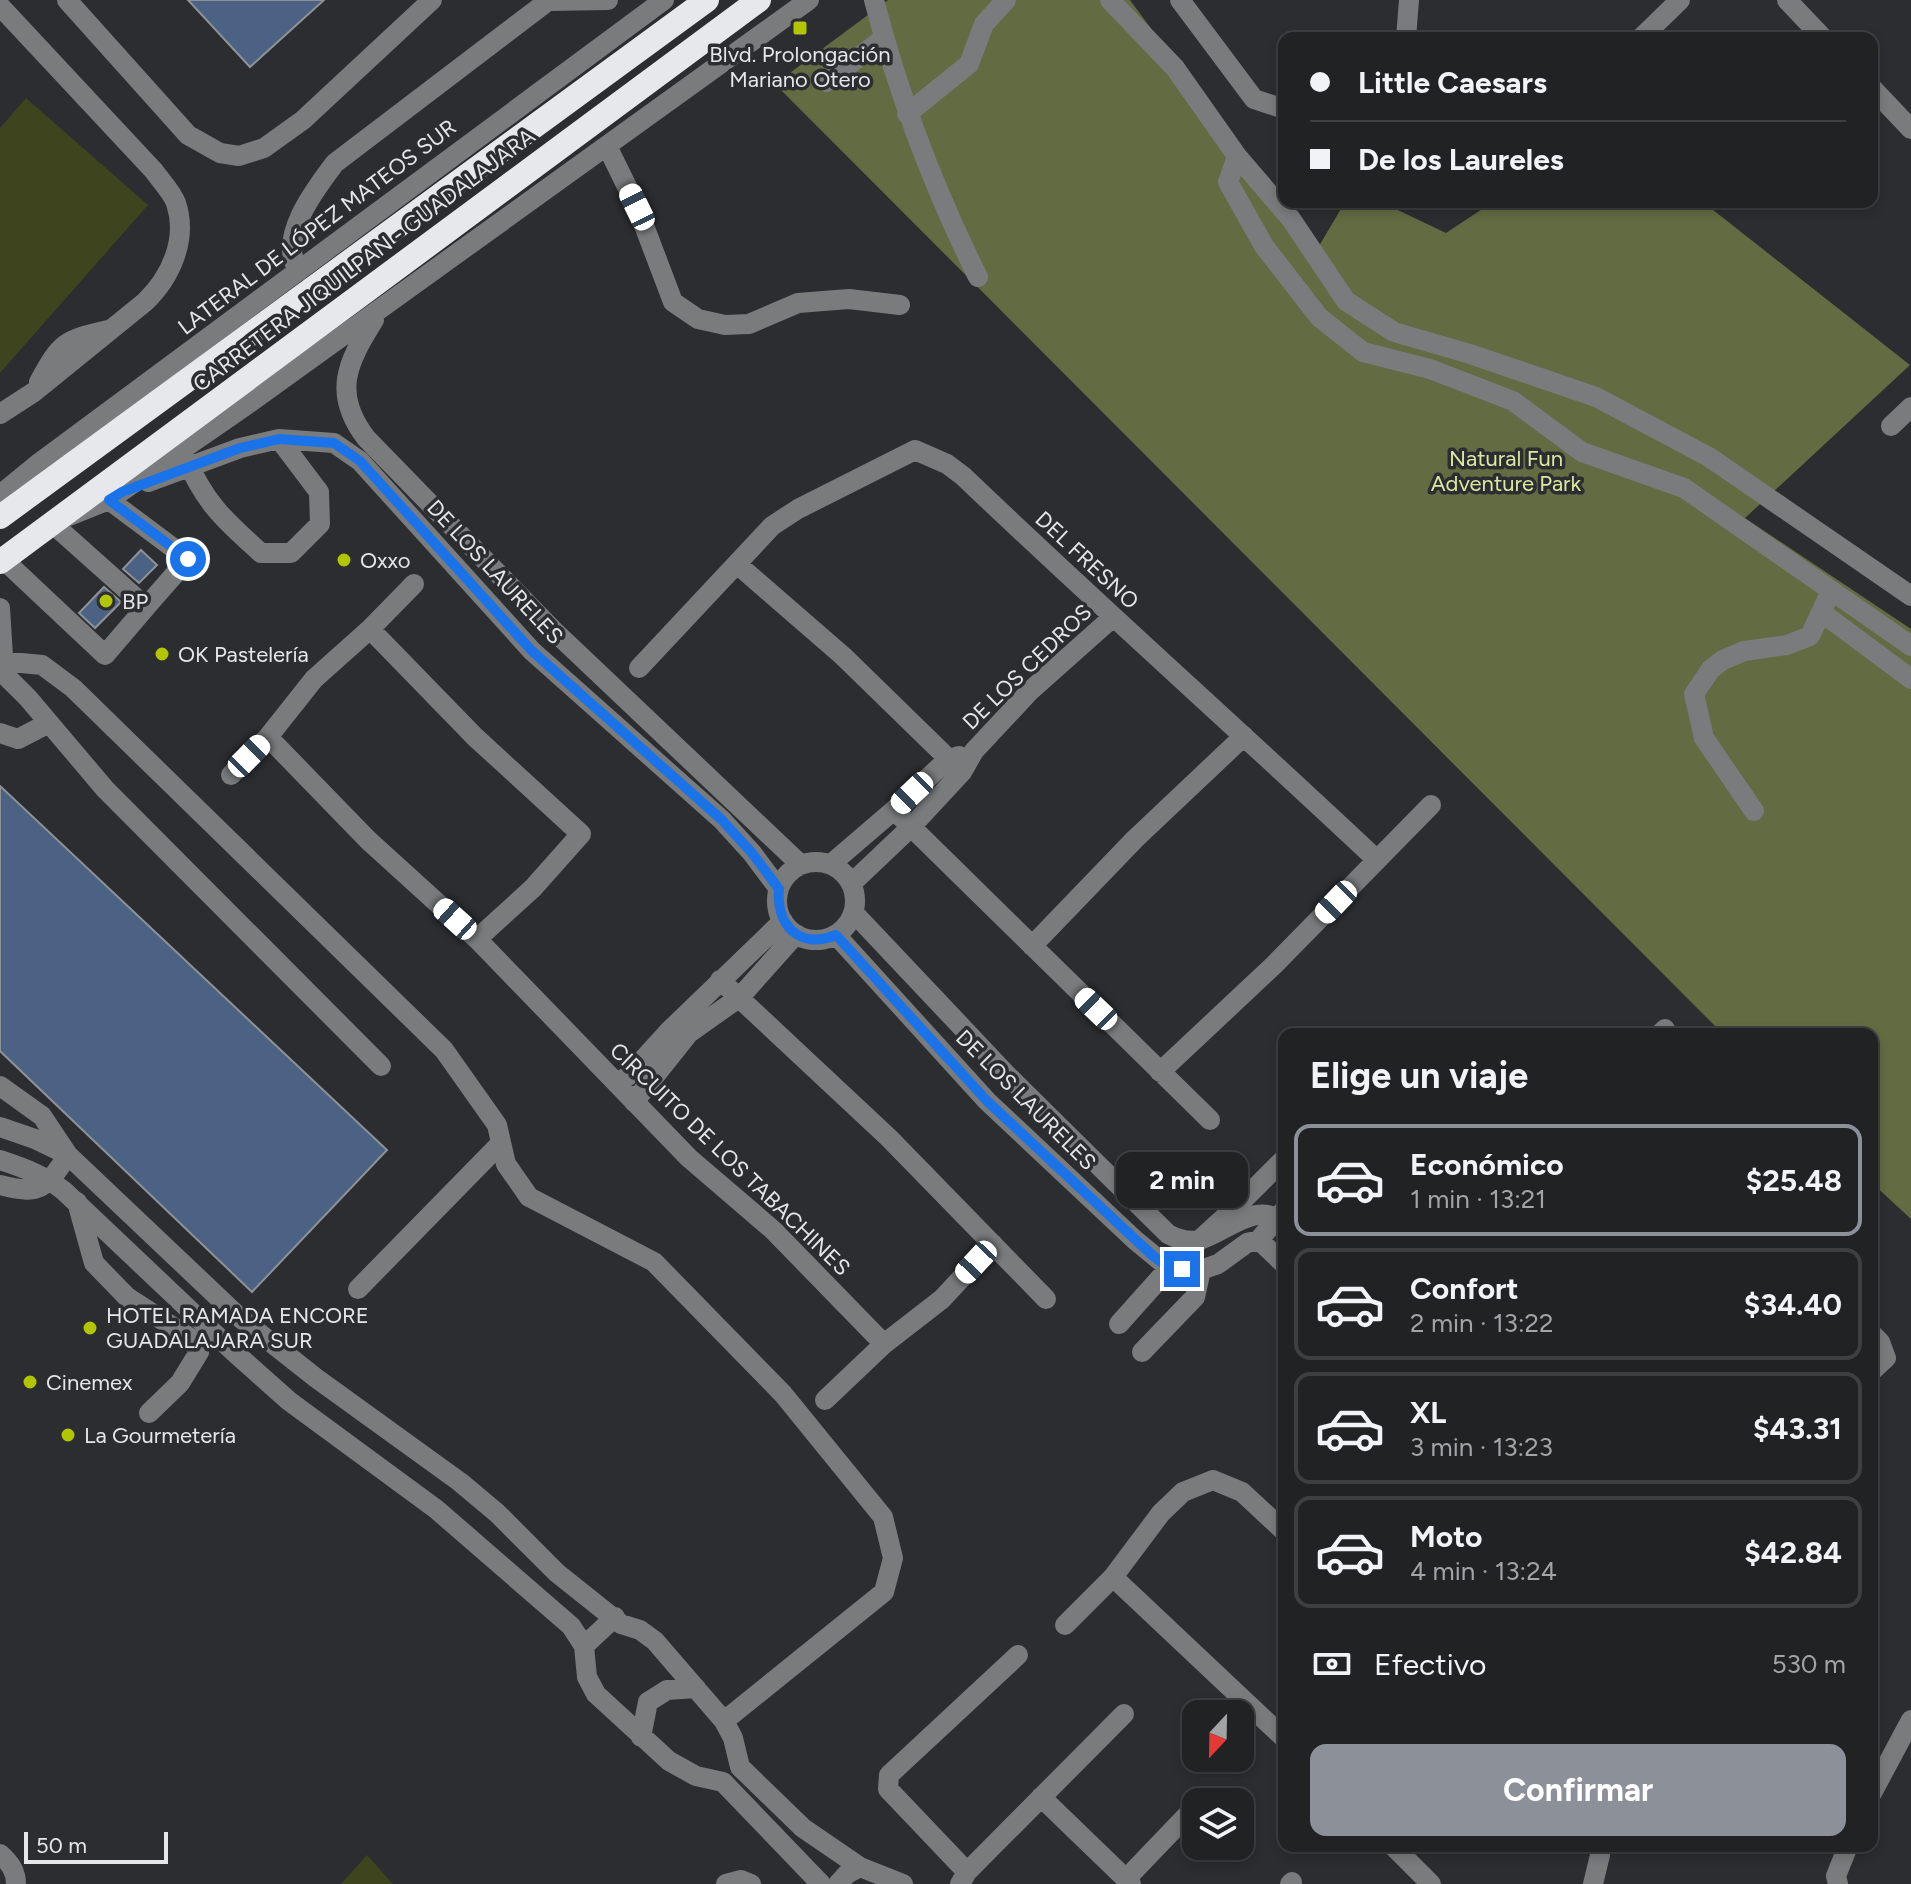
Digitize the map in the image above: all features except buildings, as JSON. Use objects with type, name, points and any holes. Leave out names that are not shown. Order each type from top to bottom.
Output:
[{"type":"highway","name":"CARRETERA JIQUILPAN - GUADALAJARA","points":[[0,517],[707,0]]},
{"type":"highway","name":"CARRETERA JIQUILPAN - GUADALAJARA","points":[[2,561],[759,0]]},
{"type":"street","points":[[67,0],[188,135],[220,153],[239,156],[264,148],[303,120],[432,0]]},
{"type":"street","points":[[299,271],[291,254],[297,226],[317,186],[335,163],[548,1],[608,0]]},
{"type":"street","name":"LATERAL DE LÓPEZ MATEOS SUR","points":[[0,495],[664,0]]},
{"type":"street","points":[[279,439],[319,492],[320,524],[291,553],[261,553],[215,511],[198,487],[186,459],[381,310],[809,0]]},
{"type":"street","points":[[874,0],[907,114],[955,231],[978,277]]},
{"type":"street","points":[[907,114],[969,64],[984,24],[1006,0]]},
{"type":"street","points":[[1110,0],[1175,68],[1237,156],[1278,204]]},
{"type":"street","points":[[1180,0],[1254,99],[1278,107]]},
{"type":"street","points":[[1406,32],[1409,0]]},
{"type":"street","points":[[1647,32],[1680,0]]},
{"type":"street","points":[[1787,0],[1817,32]]},
{"type":"street","points":[[0,6],[154,171],[175,200],[180,223],[177,246],[161,286],[34,392],[0,414]]},
{"type":"street","points":[[826,82],[884,38]]},
{"type":"street","points":[[1878,94],[1911,129]]},
{"type":"street","points":[[607,146],[637,207],[673,302],[698,319],[725,325],[749,324],[798,303],[836,300],[900,305]]},
{"type":"street","points":[[1237,156],[1228,182],[1264,246],[1319,317],[1363,352],[1430,369],[1513,401],[1582,452],[1684,488],[1911,646]]},
{"type":"street","points":[[1282,208],[1346,301],[1394,332],[1596,397],[1709,457],[1911,596]]},
{"type":"street","name":"DE LOS LAURELES","points":[[381,310],[354,353],[347,372],[345,393],[353,422],[553,630],[801,865]]},
{"type":"street","points":[[1891,426],[1911,407]]},
{"type":"street","points":[[351,455],[366,438]]},
{"type":"street","name":"DE LOS LAURELES","points":[[115,496],[186,459],[279,439],[334,443],[360,461],[532,651],[722,820],[779,889]]},
{"type":"street","name":"DEL FRESNO","points":[[639,668],[772,526],[798,509],[915,450],[928,454],[963,476],[1112,618],[1377,860]]},
{"type":"street","points":[[2,561],[105,655],[188,559],[115,496],[56,521],[146,607]]},
{"type":"street","points":[[432,541],[450,524]]},
{"type":"street","points":[[737,564],[843,656],[954,766]]},
{"type":"street","points":[[231,775],[268,737],[314,679],[414,584]]},
{"type":"street","points":[[1754,811],[1704,738],[1694,694],[1711,669],[1723,660],[1744,651],[1787,645],[1810,636],[1831,591]]},
{"type":"street","points":[[0,608],[2,666],[49,723],[105,789],[381,1066]]},
{"type":"street","points":[[1821,612],[1911,679]]},
{"type":"street","name":"DE LOS CEDROS","points":[[831,864],[894,810],[974,751],[1030,691],[1112,618]]},
{"type":"street","points":[[370,629],[475,737],[581,834],[533,888],[477,939]]},
{"type":"street","points":[[532,651],[553,630]]},
{"type":"street","points":[[2,666],[42,665],[73,688],[252,860],[444,1050],[497,1125],[506,1164],[529,1197],[654,1262],[783,1394],[883,1517],[893,1558],[884,1592],[724,1721]]},
{"type":"street","points":[[0,733],[18,739],[49,723]]},
{"type":"street","points":[[1032,946],[1135,839],[1244,736]]},
{"type":"street","name":"CIRCUITO DE LOS TABACHINES","points":[[268,737],[368,840],[477,939],[689,1158],[773,1230],[884,1344]]},
{"type":"street","name":"DE LOS CEDROS","points":[[852,883],[911,827],[954,766]]},
{"type":"street","points":[[1160,1072],[1274,965],[1431,805]]},
{"type":"street","points":[[894,810],[1210,1120]]},
{"type":"street","points":[[816,861],[831,864],[852,883],[856,898],[854,913],[836,935],[811,939],[790,928],[777,906],[779,889],[786,875],[801,865],[816,861]]},
{"type":"street","name":"DE LOS LAURELES","points":[[854,913],[1008,1076],[1168,1234],[1179,1240],[1199,1240]]},
{"type":"street","points":[[617,1084],[720,980],[790,928]]},
{"type":"street","points":[[634,1102],[689,1033],[740,997],[790,928]]},
{"type":"street","name":"DE LOS LAURELES","points":[[836,935],[987,1101],[1169,1268]]},
{"type":"street","points":[[720,980],[889,1138],[1046,1299]]},
{"type":"street","points":[[0,1086],[42,1116],[68,1155],[239,1317],[316,1378],[460,1482],[497,1513],[557,1573],[621,1624],[640,1630],[655,1641],[724,1721],[733,1738],[740,1767],[803,1828],[860,1867],[903,1884]]},
{"type":"street","points":[[0,1127],[68,1155]]},
{"type":"street","points":[[358,1289],[501,1143]]},
{"type":"street","points":[[0,1185],[23,1191],[37,1189],[51,1181],[68,1155]]},
{"type":"street","points":[[0,1160],[26,1168],[51,1181],[289,1401],[436,1509],[488,1552],[571,1626],[584,1646],[587,1677],[596,1694],[669,1761],[696,1776],[723,1782],[821,1884]]},
{"type":"street","points":[[1119,1324],[1169,1268],[1278,1165]]},
{"type":"street","points":[[77,1202],[94,1263],[127,1297],[190,1338],[199,1352],[180,1383],[149,1413]]},
{"type":"street","points":[[1199,1240],[1244,1218],[1259,1215],[1278,1217]]},
{"type":"street","points":[[1169,1268],[1201,1270],[1218,1264],[1247,1243],[1259,1240],[1278,1221]]},
{"type":"street","points":[[1259,1240],[1278,1258]]},
{"type":"street","points":[[825,1400],[884,1344],[942,1299],[993,1244]]},
{"type":"street","points":[[1142,1352],[1195,1297],[1201,1270]]},
{"type":"street","points":[[158,1316],[192,1274]]},
{"type":"street","points":[[1878,1340],[1879,1364]]},
{"type":"street","points":[[1065,1625],[1113,1577],[1161,1513],[1183,1492],[1213,1480],[1242,1492],[1278,1525]]},
{"type":"street","points":[[1113,1577],[1278,1732]]},
{"type":"street","points":[[584,1646],[615,1617]]},
{"type":"street","points":[[1018,1655],[889,1775],[888,1789],[963,1878],[1124,1714]]},
{"type":"street","points":[[641,1737],[648,1702],[667,1690],[696,1688]]},
{"type":"street","points":[[1878,1782],[1911,1720]]},
{"type":"street","points":[[1041,1797],[1128,1881],[1182,1822]]},
{"type":"street","points":[[1399,1852],[1431,1884]]},
{"type":"street","points":[[1593,1884],[1600,1852]]},
{"type":"street","points":[[1838,1884],[1836,1876],[1846,1852]]},
{"type":"street","points":[[0,1854],[16,1875],[16,1884]]},
{"type":"street","points":[[838,1884],[847,1874],[860,1867]]},
{"type":"street","points":[[726,1884],[741,1880],[751,1884]]},
{"type":"green space","name":"Natural Fun Adventure Park","points":[[888,0],[1130,0],[1228,133],[1309,263],[1341,208],[1394,208],[1446,233],[1484,208],[1711,208],[1910,365],[1745,518],[1911,629],[1911,1219],[1878,1189],[1878,1028],[1717,1028],[775,84]]},
{"type":"green space","points":[[26,98],[148,205],[0,373],[0,128]]},
{"type":"green space","points":[[367,1855],[393,1884],[341,1884]]},
{"type":"place","name":"Blvd. Prolongación Mariano Otero","points":[[800,28]]},
{"type":"place","name":"Oxxo","points":[[344,560]]},
{"type":"place","name":"BP","points":[[106,601]]},
{"type":"place","name":"OK Pastelería","points":[[162,654]]},
{"type":"place","name":"HOTEL RAMADA ENCORE GUADALAJARA SUR","points":[[90,1328]]},
{"type":"place","name":"Cinemex","points":[[30,1382]]},
{"type":"place","name":"La Gourmetería","points":[[68,1435]]},
{"type":"route","points":[[188,559],[109,500],[122,492],[240,448],[279,439],[334,443],[360,461],[532,651],[722,820],[779,889],[777,906],[785,924],[796,934],[811,939],[836,935],[987,1101],[1152,1255],[1169,1268],[1182,1269]]}]
